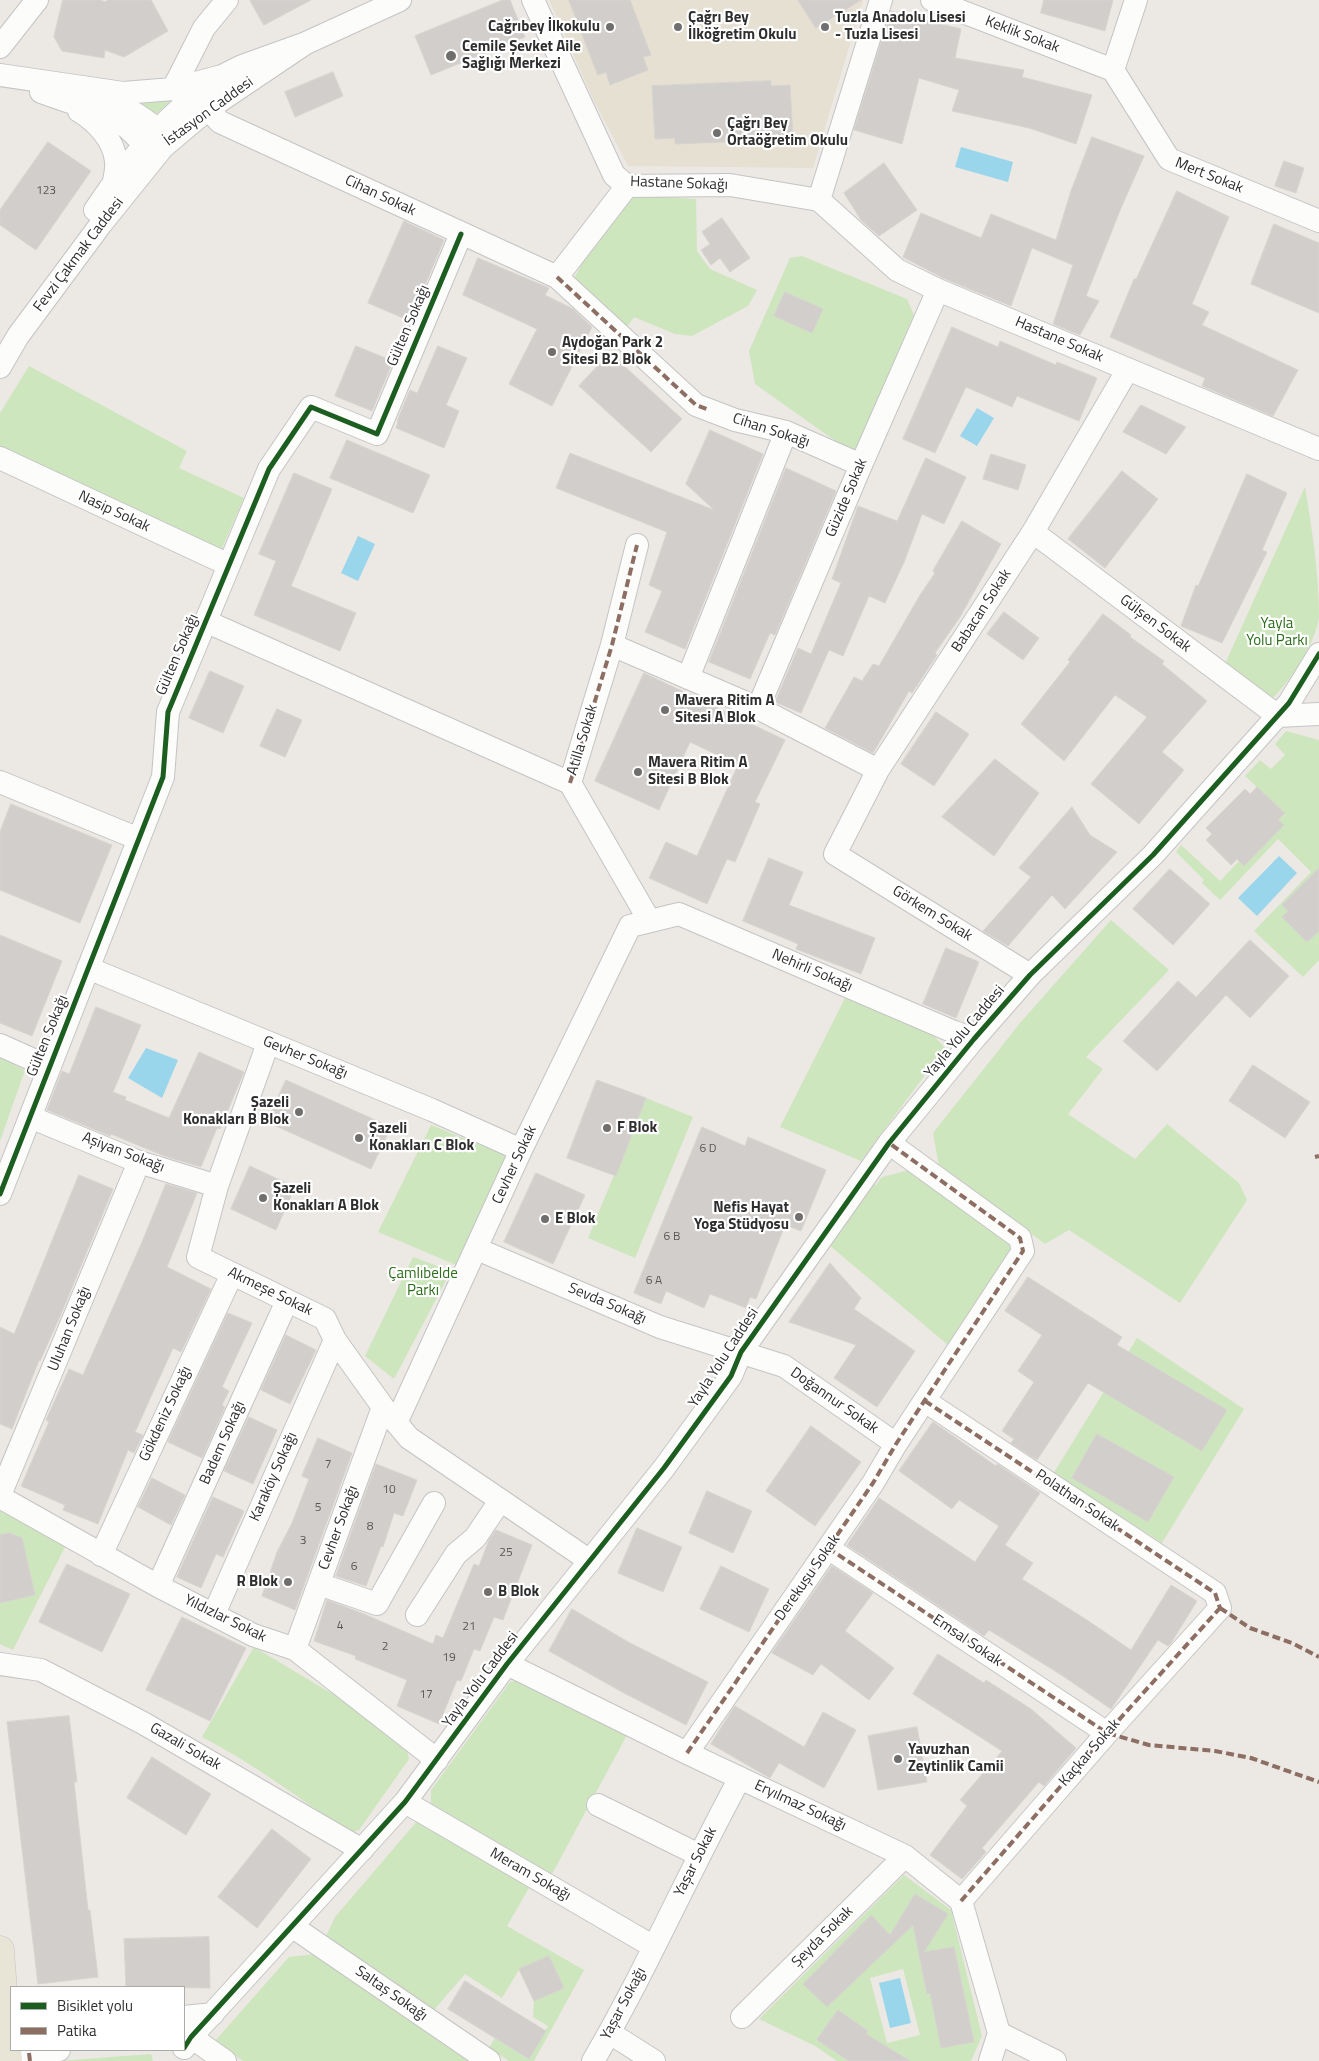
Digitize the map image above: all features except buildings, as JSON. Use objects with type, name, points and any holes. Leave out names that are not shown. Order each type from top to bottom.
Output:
[{"type":"main road","points":[[0,1950],[9,2034]]},
{"type":"street","points":[[0,47],[37,0]]},
{"type":"street","points":[[172,89],[204,28],[227,0]]},
{"type":"street","name":"İstasyon Caddesi","points":[[0,76],[122,93],[172,89],[222,76],[242,66],[306,43],[400,0]]},
{"type":"street","name":"Hastane Sokağı","points":[[533,0],[614,175],[627,186],[730,185],[819,200]]},
{"type":"street","points":[[819,200],[881,0]]},
{"type":"street","name":"Keklik Sokak","points":[[932,0],[1113,70]]},
{"type":"street","points":[[1113,70],[1136,0]]},
{"type":"street","name":"İstasyon Caddesi","points":[[0,76],[102,114],[155,140],[208,109],[306,43]]},
{"type":"street","name":"Mert Sokak","points":[[1113,70],[1169,159],[1319,221]]},
{"type":"street","points":[[18,336],[114,182],[194,96],[222,76]]},
{"type":"street","points":[[83,88],[123,105],[140,116],[155,140]]},
{"type":"street","points":[[59,98],[85,114],[100,128],[108,139],[117,162],[114,182]]},
{"type":"street","name":"Cihan Sokak","points":[[208,109],[220,122],[557,277],[696,404],[707,409]]},
{"type":"street","name":"Fevzi Çakmak Caddesi","points":[[0,367],[18,336],[100,224],[155,140]]},
{"type":"street","points":[[557,277],[627,186]]},
{"type":"street","name":"Hastane Sokak","points":[[819,200],[896,270],[938,290],[1319,449]]},
{"type":"street","name":"Gülten Sokağı","points":[[0,1194],[164,777],[168,712],[269,469],[311,407],[377,434],[461,234]]},
{"type":"street","name":"Güzide Sokak","points":[[758,708],[861,465],[938,290]]},
{"type":"street","name":"Babacan Sokak","points":[[835,854],[878,770],[1033,532],[1128,369]]},
{"type":"street","name":"Cihan Sokağı","points":[[707,409],[735,420],[786,432],[861,465]]},
{"type":"street","points":[[688,678],[786,432]]},
{"type":"street","name":"Nasip Sokak","points":[[0,458],[229,565]]},
{"type":"street","name":"Gülşen Sokak","points":[[1033,532],[1278,716]]},
{"type":"street","name":"Atilla Sokak","points":[[637,545],[612,645],[570,783],[648,920]]},
{"type":"street","points":[[206,621],[570,783]]},
{"type":"street","points":[[612,645],[758,708],[878,770]]},
{"type":"street","name":"Yayla Yolu Caddesi","points":[[185,2038],[213,2014],[405,1802],[507,1664],[664,1468],[731,1376],[741,1352],[889,1143],[974,1038],[1030,975],[1153,855],[1311,680],[1319,654]]},
{"type":"street","points":[[1278,716],[1317,713]]},
{"type":"street","points":[[0,782],[139,839]]},
{"type":"street","name":"Görkem Sokak","points":[[835,854],[1030,975]]},
{"type":"street","name":"Nehirli Sokağı","points":[[648,920],[678,914],[954,1032],[974,1038]]},
{"type":"street","name":"Cevher Sokak","points":[[390,1415],[477,1249],[522,1150],[630,926],[648,920]]},
{"type":"street","name":"Gevher Sokağı","points":[[88,968],[432,1110],[522,1150]]},
{"type":"street","name":"Akmeşe Sokak","points":[[268,1043],[217,1186],[198,1258],[325,1319],[335,1340],[409,1438],[590,1561]]},
{"type":"street","points":[[0,1045],[49,1067]]},
{"type":"street","name":"Aşiyan Sokağı","points":[[30,1117],[139,1162],[217,1186]]},
{"type":"street","name":"Derekuşu Sokak","points":[[687,1753],[873,1483],[896,1444],[1023,1252],[1020,1238],[889,1143]]},
{"type":"street","name":"Uluhan Sokağı","points":[[0,1496],[139,1162]]},
{"type":"street","name":"Sevda Sokağı","points":[[477,1249],[660,1326],[741,1352]]},
{"type":"street","name":"Gökdeniz Sokağı","points":[[101,1555],[232,1274]]},
{"type":"street","name":"Badem Sokağı","points":[[158,1586],[287,1301]]},
{"type":"street","name":"Karaköy Sokağı","points":[[214,1614],[335,1340]]},
{"type":"street","name":"Doğannur Sokak","points":[[741,1352],[784,1366],[896,1444]]},
{"type":"street","name":"Polathan Sokak","points":[[925,1400],[1215,1593],[1220,1608]]},
{"type":"street","name":"Cevher Sokağı","points":[[295,1649],[319,1584],[390,1415]]},
{"type":"street","name":"Yıldızlar Sokak","points":[[0,1496],[158,1586],[253,1634],[295,1649],[437,1760]]},
{"type":"street","points":[[417,1615],[456,1554],[476,1538],[500,1500]]},
{"type":"street","points":[[319,1584],[377,1604],[434,1503]]},
{"type":"street","name":"Emsal Sokak","points":[[828,1548],[1107,1733]]},
{"type":"street","name":"Kaçkar Sokak","points":[[961,1901],[1107,1733],[1220,1608]]},
{"type":"street","name":"Gazali Sokak","points":[[0,1664],[41,1670],[135,1719],[362,1850]]},
{"type":"street","name":"Eryılmaz Sokağı","points":[[507,1664],[687,1753],[905,1856],[961,1901]]},
{"type":"street","name":"Yaşar Sokak","points":[[654,1947],[699,1855],[740,1778]]},
{"type":"street","name":"Meram Sokağı","points":[[405,1802],[654,1947]]},
{"type":"street","points":[[598,1805],[699,1855]]},
{"type":"street","name":"Şeyda Sokak","points":[[742,2017],[905,1856]]},
{"type":"street","points":[[961,1901],[999,2032],[990,2061]]},
{"type":"street","name":"Saltaş Sokağı","points":[[293,1927],[489,2061]]},
{"type":"street","name":"Yaşar Sokağı","points":[[593,2061],[610,2033],[654,1947]]},
{"type":"street","points":[[999,2032],[1055,2061]]},
{"type":"street","points":[[610,2033],[654,2061]]},
{"type":"street","points":[[185,2038],[225,2061]]},
{"type":"street","points":[[20,2056],[52,2051]]},
{"type":"shaded area","points":[[549,0],[863,0],[813,168],[628,166],[593,99]]},
{"type":"green space","points":[[173,99],[155,115],[139,104]]},
{"type":"green space","points":[[631,195],[696,199],[697,251],[710,269],[757,290],[748,306],[692,336],[675,334],[634,317],[625,330],[573,281],[590,247]]},
{"type":"green space","points":[[802,256],[907,299],[914,315],[858,446],[851,452],[755,384],[749,351],[790,258]]},
{"type":"green space","points":[[29,366],[187,451],[179,468],[244,498],[219,555],[0,452],[0,413]]},
{"type":"green space","name":"Yayla Yolu Parkı","points":[[1305,487],[1313,535],[1319,617],[1313,638],[1302,660],[1281,690],[1274,697],[1268,698],[1223,668]]},
{"type":"green space","points":[[1286,731],[1319,740],[1319,960],[1303,977],[1254,931],[1311,872],[1278,839],[1220,900],[1202,883],[1204,880],[1176,852],[1181,845],[1220,881],[1285,813],[1245,776],[1260,760],[1271,769],[1285,755],[1275,744]]},
{"type":"green space","points":[[1111,920],[1169,970],[1086,1057],[1103,1069],[1068,1114],[1135,1159],[1167,1124],[1239,1183],[1247,1200],[1180,1303],[1069,1230],[1045,1244],[939,1166],[933,1133],[1020,1023]]},
{"type":"green space","points":[[846,996],[932,1034],[945,1048],[861,1161],[780,1127]]},
{"type":"green space","points":[[0,1058],[25,1070],[0,1141]]},
{"type":"green space","points":[[646,1098],[693,1117],[635,1258],[588,1238]]},
{"type":"green space","points":[[431,1125],[505,1155],[503,1167],[461,1267],[378,1232]]},
{"type":"green space","points":[[913,1169],[1010,1240],[1011,1258],[948,1345],[829,1245],[871,1183],[876,1185],[882,1177]]},
{"type":"green space","name":"Çamlıbelde Parkı","points":[[413,1257],[451,1271],[394,1379],[365,1356]]},
{"type":"green space","points":[[1137,1338],[1244,1409],[1162,1543],[1053,1474]]},
{"type":"green space","points":[[0,1508],[65,1547],[13,1650],[0,1644]]},
{"type":"green space","points":[[254,1647],[341,1699],[406,1746],[409,1759],[359,1830],[349,1833],[259,1770],[202,1737]]},
{"type":"green space","points":[[519,1680],[627,1735],[552,1874],[431,1804],[431,1790],[510,1682]]},
{"type":"green space","points":[[418,1820],[529,1888],[507,1926],[584,1970],[534,2061],[509,2061],[489,2048],[495,2038],[528,2059],[548,2026],[533,2017],[534,2001],[519,1970],[502,1998],[465,1974],[433,2011],[326,1936],[335,1917]]},
{"type":"green space","points":[[904,1875],[951,1910],[982,2036],[971,2061],[837,2061],[815,2046],[759,2019]],"holes":[[[903,1969],[920,2035],[887,2043],[870,1978]]]},
{"type":"green space","points":[[315,1954],[469,2061],[243,2061],[215,2041],[289,1957]]},
{"type":"green space","points":[[151,2054],[153,2061],[57,2061]]},
{"type":"water","points":[[961,147],[1013,162],[1008,182],[955,167]]},
{"type":"water","points":[[977,408],[994,418],[977,446],[960,436]]},
{"type":"water","points":[[358,536],[375,544],[358,581],[341,573]]},
{"type":"water","points":[[1279,856],[1297,873],[1257,916],[1238,898]]},
{"type":"water","points":[[146,1048],[178,1060],[162,1098],[128,1078]]},
{"type":"water","points":[[900,1978],[911,2023],[890,2028],[879,1983]]},
{"type":"marked path","points":[[557,277],[696,405],[707,409]]},
{"type":"marked path","points":[[570,783],[612,645],[637,545]]},
{"type":"marked path","points":[[687,1753],[873,1483],[896,1444],[1023,1251],[1020,1238],[889,1143]]},
{"type":"marked path","points":[[1315,1157],[1319,1156]]},
{"type":"marked path","points":[[925,1401],[1215,1593],[1220,1608]]},
{"type":"marked path","points":[[828,1548],[1107,1733],[1149,1745],[1215,1751],[1251,1758],[1319,1782]]},
{"type":"marked path","points":[[1220,1608],[1250,1628],[1292,1643],[1319,1657]]},
{"type":"marked path","points":[[961,1901],[1107,1733],[1220,1608]]},
{"type":"marked path","points":[[29,2053],[30,2061]]},
{"type":"cycle path","points":[[0,1194],[163,777],[168,712],[269,469],[311,407],[377,434],[461,234]]},
{"type":"cycle path","points":[[185,2046],[191,2037],[405,1802],[507,1664],[664,1468],[731,1376],[741,1352],[889,1143],[974,1039],[1030,975],[1153,855],[1289,703],[1319,654]]},
{"type":"place","name":"Cağrıbey İlkokulu","points":[[610,27]]},
{"type":"place","name":"Çağrı Bey İlköğretim Okulu","points":[[678,27]]},
{"type":"place","name":"Tuzla Anadolu Lisesi - Tuzla Lisesi","points":[[825,27]]},
{"type":"place","name":"Cemile Şevket Aile Sağlığı Merkezi","points":[[451,56]]},
{"type":"place","name":"Çağrı Bey Ortaöğretim Okulu","points":[[717,133]]},
{"type":"place","name":"Aydoğan Park 2 Sitesi B2 Blok","points":[[552,352]]},
{"type":"place","name":"Mavera Ritim A Sitesi A Blok","points":[[665,710]]},
{"type":"place","name":"Mavera Ritim A Sitesi B Blok","points":[[638,772]]},
{"type":"place","name":"Şazeli Konakları B Blok","points":[[299,1112]]},
{"type":"place","name":"F Blok","points":[[607,1128]]},
{"type":"place","name":"Şazeli Konakları C Blok","points":[[359,1138]]},
{"type":"place","name":"Şazeli Konakları A Blok","points":[[263,1198]]},
{"type":"place","name":"Nefis Hayat Yoga Stüdyosu","points":[[799,1217]]},
{"type":"place","name":"E Blok","points":[[545,1219]]},
{"type":"place","name":"R Blok","points":[[288,1582]]},
{"type":"place","name":"B Blok","points":[[488,1592]]},
{"type":"place","name":"Yavuzhan Zeytinlik Camii","points":[[898,1759]]}]
